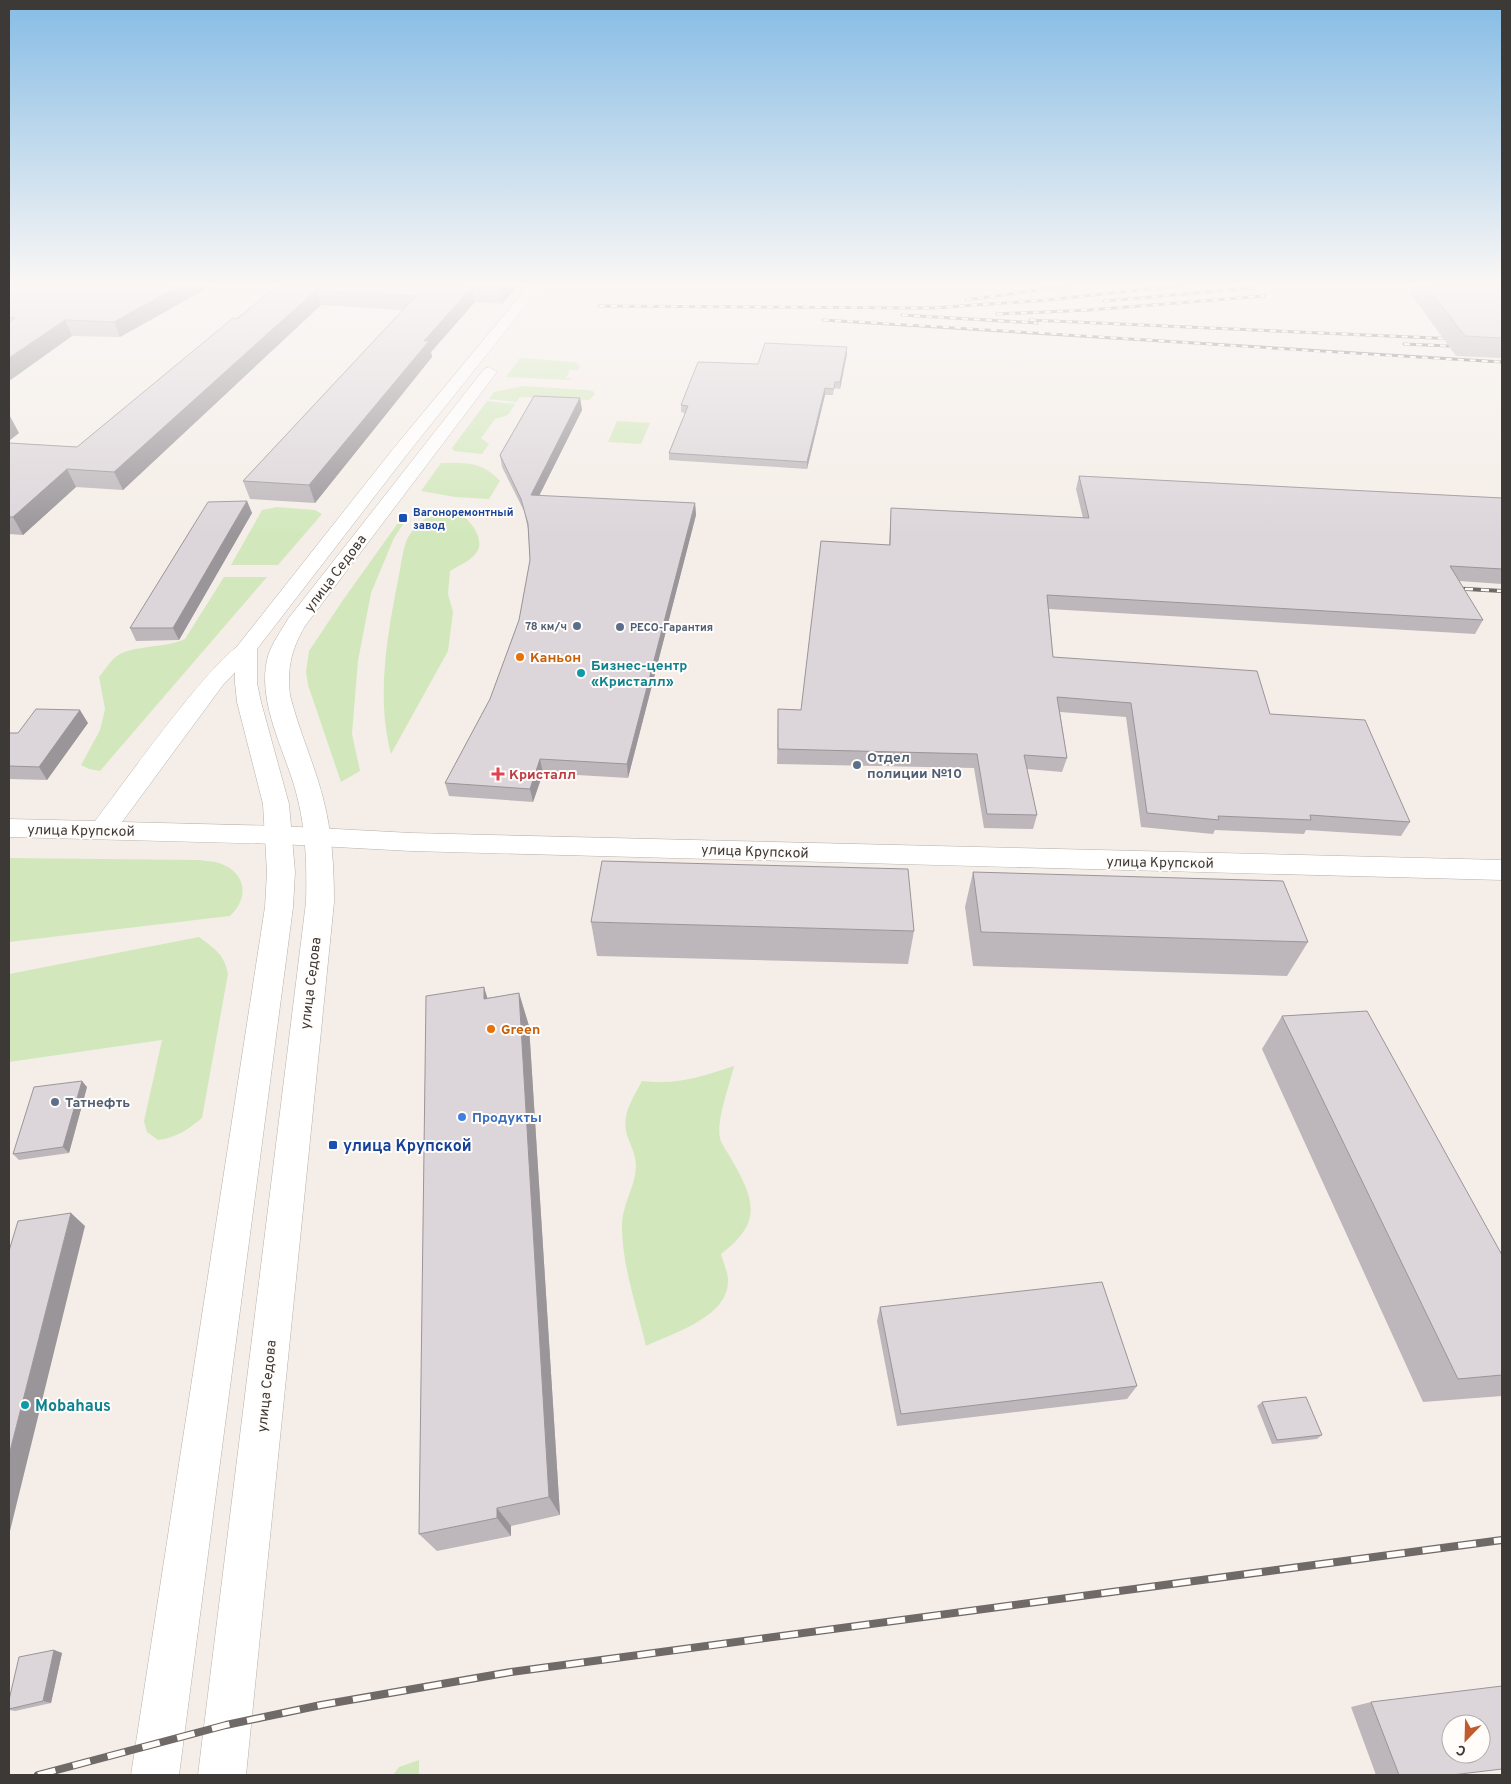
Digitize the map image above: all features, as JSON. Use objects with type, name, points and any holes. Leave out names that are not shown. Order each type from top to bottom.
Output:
[{"type":"main road","name":"улица Седова","points":[[102,830],[216,680],[246,649],[387,468],[469,368]]},
{"type":"main road","name":"улица Седова","points":[[155,1775],[279,907],[310,796],[280,697],[278,662],[280,651],[296,624],[492,368]]},
{"type":"main road","name":"улица Седова","points":[[222,1775],[320,902],[300,836],[276,804],[249,702],[246,683],[246,649]]},
{"type":"main road","name":"улица Крупской","points":[[9,828],[300,836],[411,842],[1502,870]]},
{"type":"green space","points":[[512,368],[579,368],[578,370],[570,370],[566,378],[573,378],[569,380],[506,377]]},
{"type":"green space","points":[[524,386],[586,390],[593,391],[595,394],[589,400],[520,397],[516,402],[489,399],[494,392]]},
{"type":"green space","points":[[487,401],[515,404],[508,415],[495,419],[481,438],[489,444],[482,454],[454,451],[452,448]]},
{"type":"green space","points":[[617,421],[650,423],[641,444],[608,442]]},
{"type":"green space","points":[[441,463],[473,464],[487,470],[500,481],[489,499],[455,497],[421,491]]},
{"type":"green space","points":[[277,507],[315,510],[322,514],[278,565],[231,565],[262,510]]},
{"type":"green space","points":[[441,511],[455,511],[470,523],[479,539],[478,550],[473,557],[450,571],[448,594],[453,612],[448,651],[391,754],[384,711],[385,667],[390,623],[403,554],[407,539],[413,530],[426,518]]},
{"type":"green space","points":[[398,523],[404,523],[394,538],[371,593],[358,661],[352,734],[360,771],[341,782],[308,685],[306,672],[309,651]]},
{"type":"green space","points":[[224,577],[267,577],[100,771],[81,765],[100,730],[105,709],[99,677],[107,666],[123,652],[169,644],[185,639]]},
{"type":"green space","points":[[9,858],[212,861],[235,872],[242,886],[241,901],[230,916],[9,942]]},
{"type":"green space","points":[[199,937],[221,957],[227,967],[228,974],[202,1118],[187,1129],[171,1137],[158,1140],[147,1132],[144,1121],[162,1040],[9,1062],[9,974]]},
{"type":"green space","points":[[734,1066],[719,1131],[722,1144],[741,1176],[750,1201],[751,1212],[743,1233],[721,1254],[728,1280],[726,1293],[710,1314],[698,1322],[646,1346],[630,1285],[622,1238],[624,1209],[634,1181],[636,1167],[635,1156],[626,1130],[625,1122],[628,1108],[642,1081],[678,1081],[700,1077]]},
{"type":"green space","points":[[419,1760],[419,1775],[393,1775],[399,1767]]},
{"type":"building","points":[[172,368],[229,368],[114,472],[67,469],[13,517],[9,517],[9,443],[77,447]]},
{"type":"building","points":[[348,368],[406,368],[309,485],[243,481]]},
{"type":"building","points":[[696,368],[843,368],[840,382],[835,382],[834,389],[825,388],[807,462],[669,453],[688,406],[681,405]]},
{"type":"building","name":"Бизнес-центр «Кристалл»","points":[[534,396],[580,398],[531,495],[695,503],[627,764],[540,759],[530,789],[445,783],[490,699],[519,620],[530,560],[528,524],[521,499],[500,455]]},
{"type":"building","points":[[1079,476],[1502,498],[1502,569],[1450,566],[1483,620],[1047,595],[1053,657],[1257,671],[1270,714],[1365,720],[1410,822],[1310,815],[1311,820],[1218,816],[1219,820],[1147,813],[1131,703],[1057,697],[1067,758],[1024,755],[1037,815],[987,814],[977,754],[778,749],[778,709],[801,710],[821,541],[890,545],[891,508],[1089,518]]},
{"type":"building","points":[[247,501],[173,628],[130,628],[208,502]]},
{"type":"building","points":[[36,709],[80,710],[39,767],[9,766],[9,733],[18,733]]},
{"type":"building","points":[[602,861],[908,869],[914,931],[591,922]]},
{"type":"building","points":[[973,872],[1283,881],[1308,942],[981,932]]},
{"type":"building","points":[[484,987],[484,999],[519,993],[549,1497],[497,1508],[497,1518],[419,1534],[426,996]]},
{"type":"building","points":[[1367,1011],[1502,1255],[1502,1375],[1458,1379],[1282,1016]]},
{"type":"building","points":[[82,1081],[63,1147],[13,1154],[34,1087]]},
{"type":"building","points":[[71,1213],[9,1455],[9,1251],[18,1221]]},
{"type":"building","points":[[1102,1282],[1137,1386],[901,1414],[880,1307]]},
{"type":"building","points":[[1306,1397],[1322,1435],[1277,1440],[1262,1402]]},
{"type":"building","points":[[54,1650],[43,1701],[9,1709],[9,1700],[19,1657]]},
{"type":"building","points":[[1502,1686],[1502,1769],[1452,1775],[1399,1775],[1371,1702]]},
{"type":"railway","points":[[1449,588],[1502,591]]},
{"type":"railway","points":[[38,1775],[226,1725],[321,1705],[511,1672],[1502,1540]]},
{"type":"place","name":"Вагоноремонтный завод","points":[[403,518]]},
{"type":"place","name":"78 км/ч","points":[[577,626]]},
{"type":"place","name":"РЕСО-Гарантия","points":[[620,627]]},
{"type":"place","name":"Каньон","points":[[520,657]]},
{"type":"place","name":"Бизнес-центр «Кристалл»","points":[[581,673]]},
{"type":"place","name":"Отдел полиции №10","points":[[857,765]]},
{"type":"place","name":"Кристалл","points":[[498,774]]},
{"type":"place","name":"Green","points":[[491,1029]]},
{"type":"place","name":"Татнефть","points":[[55,1102]]},
{"type":"place","name":"Продукты","points":[[462,1117]]},
{"type":"place","name":"улица Крупской","points":[[333,1145]]},
{"type":"place","name":"Mobahaus","points":[[25,1405]]}]
